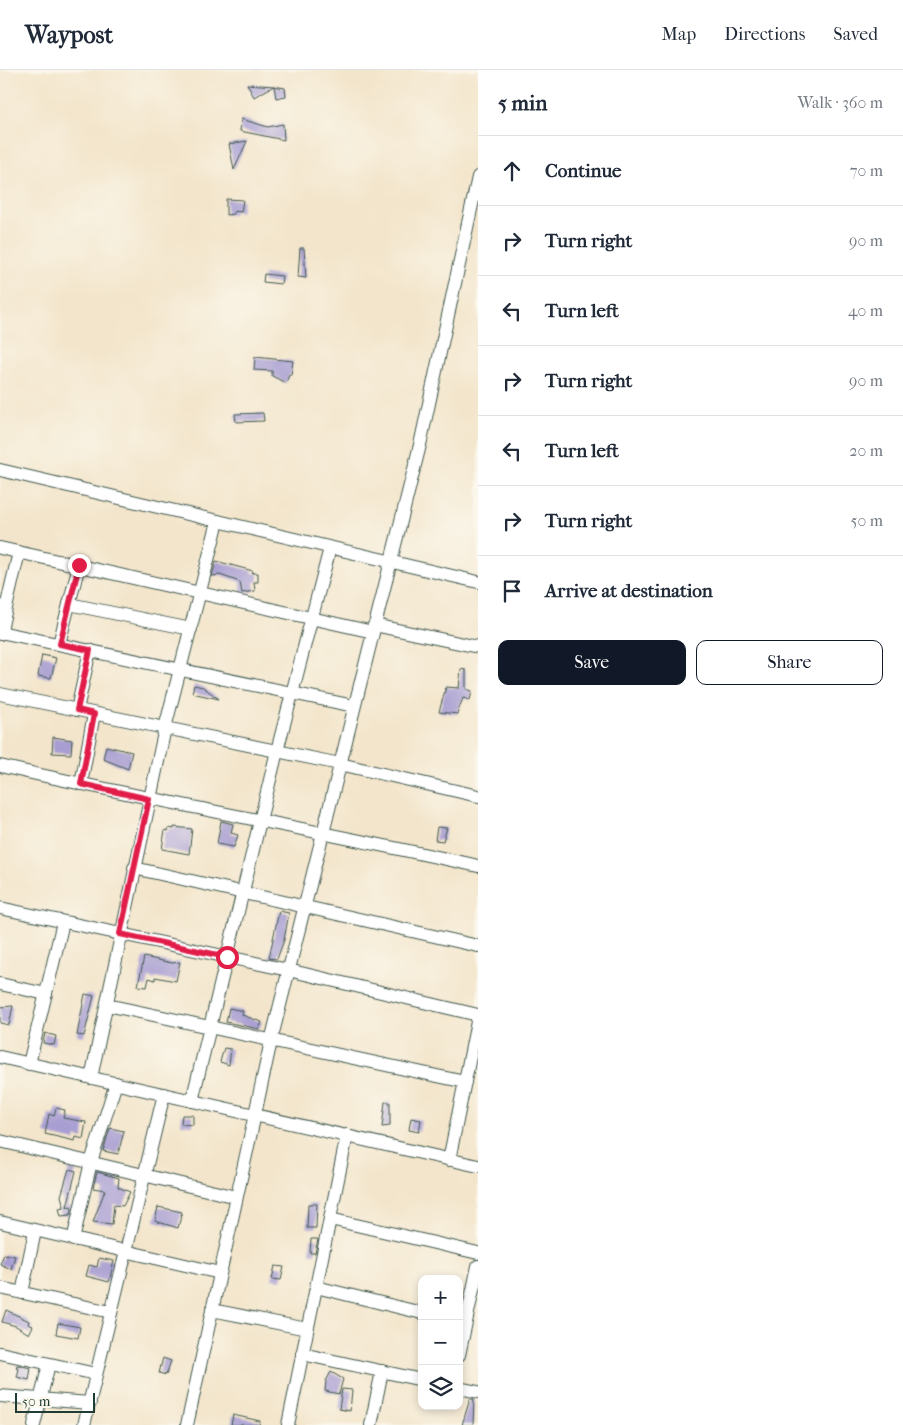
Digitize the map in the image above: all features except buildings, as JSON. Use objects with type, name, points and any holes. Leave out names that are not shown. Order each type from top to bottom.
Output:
[{"type":"street","points":[[187,1425],[271,1041],[420,445],[478,177]]},
{"type":"street","points":[[0,470],[478,582]]},
{"type":"street","points":[[91,1078],[165,728],[179,670],[202,592],[218,521]]},
{"type":"street","points":[[0,548],[312,617],[478,647]]},
{"type":"street","points":[[192,1100],[277,751],[330,548]]},
{"type":"street","points":[[19,552],[0,633],[90,650],[354,706]]},
{"type":"street","points":[[60,644],[79,565]]},
{"type":"street","points":[[69,604],[191,629]]},
{"type":"street","points":[[77,710],[90,650]]},
{"type":"street","points":[[0,694],[340,764],[478,796]]},
{"type":"street","points":[[81,784],[94,714]]},
{"type":"street","points":[[0,766],[149,799],[323,832],[478,866]]},
{"type":"street","points":[[134,868],[478,946]]},
{"type":"street","points":[[0,908],[288,970],[478,1016],[449,1160]]},
{"type":"street","points":[[29,1064],[63,922]]},
{"type":"street","points":[[0,984],[46,994]]},
{"type":"street","points":[[107,1004],[210,1028],[465,1082]]},
{"type":"street","points":[[0,1058],[478,1166]]},
{"type":"street","points":[[73,1240],[91,1162],[116,1083]]},
{"type":"street","points":[[84,1425],[164,1094]]},
{"type":"street","points":[[291,1424],[302,1354],[347,1135]]},
{"type":"street","points":[[0,1141],[236,1197]]},
{"type":"street","points":[[330,1219],[478,1253]]},
{"type":"street","points":[[0,1222],[220,1273]]},
{"type":"street","points":[[22,1293],[35,1231]]},
{"type":"street","points":[[463,1341],[468,1324],[478,1266]]},
{"type":"street","points":[[0,1288],[111,1312]]},
{"type":"street","points":[[316,1288],[418,1311]]},
{"type":"street","points":[[212,1310],[307,1329]]},
{"type":"street","points":[[0,1353],[96,1374]]},
{"type":"street","points":[[302,1354],[418,1379]]},
{"type":"street","points":[[34,1425],[49,1364]]},
{"type":"street","points":[[371,1425],[382,1371]]},
{"type":"street","points":[[463,1389],[478,1392]]},
{"type":"street","points":[[0,1396],[90,1402]]},
{"type":"route","points":[[79,565],[60,644],[90,650],[77,710],[94,714],[81,784],[149,799],[120,934],[227,957]]}]
